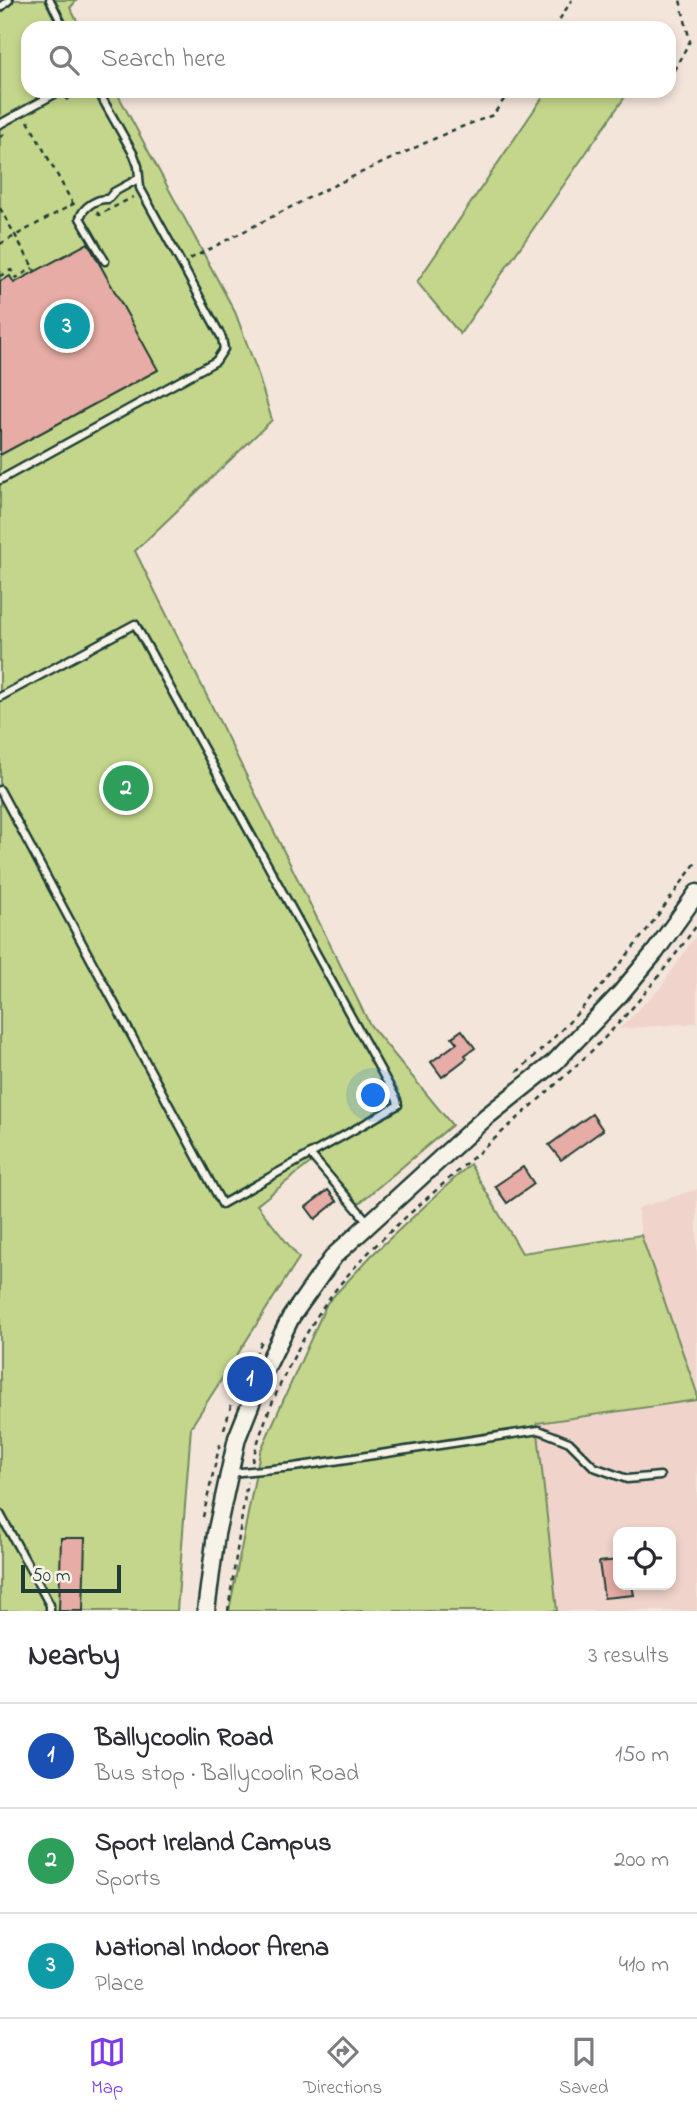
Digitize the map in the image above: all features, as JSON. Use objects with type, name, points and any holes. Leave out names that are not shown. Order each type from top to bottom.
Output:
[{"type":"street","points":[[206,1611],[216,1534],[237,1438],[256,1390],[291,1317],[334,1256],[486,1117],[555,1062],[620,994],[655,952],[697,894]]},
{"type":"lane","points":[[0,8],[9,0]]},
{"type":"lane","points":[[50,0],[60,21]]},
{"type":"lane","points":[[0,124],[47,98]]},
{"type":"lane","points":[[0,480],[219,358],[223,349],[222,338],[140,188],[134,155],[102,98]]},
{"type":"lane","points":[[105,261],[80,218],[81,213],[138,179]]},
{"type":"lane","points":[[0,697],[135,624],[398,1105],[222,1204],[0,790]]},
{"type":"lane","points":[[310,1154],[369,1223]]},
{"type":"lane","points":[[230,1473],[294,1468],[539,1430],[569,1442],[594,1467],[627,1479],[660,1476]]},
{"type":"lane","points":[[0,1514],[50,1605],[50,1611]]},
{"type":"path","points":[[558,21],[572,0]]},
{"type":"path","points":[[676,66],[690,41],[680,0]]},
{"type":"path","points":[[181,263],[324,190],[493,114],[505,98]]},
{"type":"path","points":[[23,111],[73,204]]},
{"type":"path","points":[[0,208],[34,270],[16,278],[11,270],[0,276]]},
{"type":"path","points":[[254,1453],[295,1356],[314,1320],[344,1280],[393,1229],[583,1060],[642,999],[697,925]]},
{"type":"path","points":[[228,1611],[246,1486]]},
{"type":"shaded area","points":[[697,934],[697,1023],[619,1029],[660,988]]},
{"type":"shaded area","points":[[697,1189],[697,1393],[641,1235],[638,1208]]},
{"type":"shaded area","points":[[697,1400],[697,1611],[557,1611],[537,1422]]},
{"type":"green space","points":[[0,0],[77,0],[70,8],[77,21],[21,21],[21,98],[120,98],[235,312],[272,420],[135,551],[370,1025],[452,1125],[357,1205],[314,1160],[257,1205],[299,1258],[191,1427],[177,1611],[0,1611]]},
{"type":"green space","points":[[542,98],[624,98],[460,334],[417,282]]},
{"type":"green space","points":[[470,1164],[522,1253],[641,1235],[697,1393],[697,1400],[537,1423],[557,1611],[229,1611],[260,1452],[327,1303],[372,1255]]},
{"type":"building","points":[[88,243],[158,370],[0,455],[0,281],[10,276],[14,283]]},
{"type":"building","points":[[462,1030],[475,1048],[465,1055],[467,1058],[442,1077],[431,1062],[457,1043],[452,1037]]},
{"type":"building","points":[[592,1114],[603,1130],[561,1160],[549,1145]]},
{"type":"building","points":[[523,1167],[534,1184],[507,1203],[495,1186]]},
{"type":"building","points":[[328,1190],[337,1201],[315,1219],[306,1207]]},
{"type":"building","points":[[61,1538],[85,1538],[83,1611],[59,1611]]},
{"type":"building","points":[[613,1561],[613,1590],[633,1590],[634,1595],[604,1598],[599,1562]]},
{"type":"place","name":"National Indoor Arena","points":[[67,326]]},
{"type":"place","name":"Sport Ireland Campus","points":[[126,788]]},
{"type":"place","name":"Ballycoolin Road","points":[[250,1379]]}]
